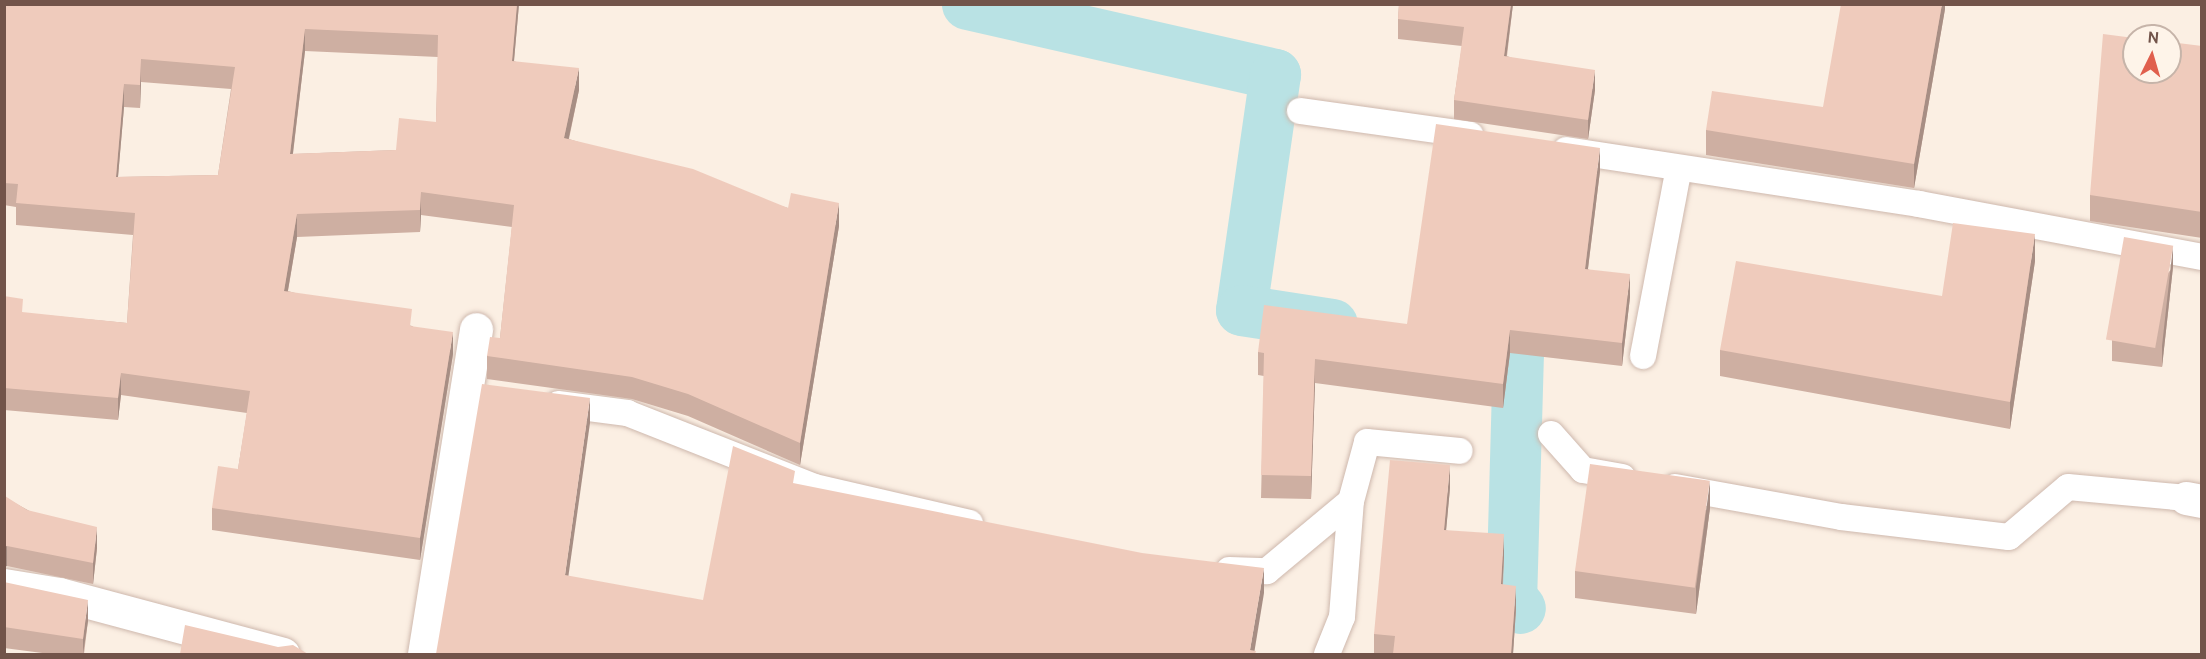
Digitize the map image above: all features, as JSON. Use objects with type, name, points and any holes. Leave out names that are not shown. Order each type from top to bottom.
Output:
[{"type":"street","points":[[424,654],[477,393],[476,329]]},
{"type":"street","points":[[4,585],[59,594],[283,654]]},
{"type":"lane","points":[[1300,111],[1494,139]]},
{"type":"lane","points":[[1540,146],[1919,204],[2202,257]]},
{"type":"lane","points":[[1643,356],[1679,168]]},
{"type":"lane","points":[[534,401],[627,413],[815,487],[929,510],[991,530]]},
{"type":"lane","points":[[1551,434],[1582,470],[1841,517],[2009,537],[2068,487],[2194,499]]},
{"type":"lane","points":[[1327,654],[1342,617],[1352,501],[1367,442],[1460,450]]},
{"type":"lane","points":[[1201,568],[1267,571],[1352,501]]},
{"type":"building","points":[[4,4],[517,4],[512,61],[579,68],[564,138],[693,169],[788,208],[791,193],[839,203],[800,443],[688,394],[632,377],[487,356],[490,337],[500,338],[514,205],[421,192],[420,210],[297,214],[284,291],[412,309],[410,326],[453,332],[420,538],[212,508],[218,466],[238,469],[250,391],[121,373],[118,398],[4,388],[4,296],[23,299],[22,312],[127,323],[135,213],[16,203],[18,184],[4,183]],"holes":[[[305,29],[438,35],[436,122],[399,118],[396,150],[290,154]],[[141,59],[235,67],[218,175],[116,177],[124,84],[140,85]]]},
{"type":"building","points":[[1399,4],[1511,4],[1504,56],[1595,70],[1588,120],[1454,100],[1464,27],[1398,19]]},
{"type":"building","points":[[1841,4],[1942,4],[1914,164],[1706,130],[1712,91],[1823,107]]},
{"type":"building","points":[[2103,34],[2122,36],[2122,84],[2182,84],[2182,44],[2202,46],[2202,212],[2090,195]]},
{"type":"building","points":[[1436,124],[1600,148],[1585,269],[1630,274],[1622,343],[1510,330],[1503,384],[1315,359],[1311,476],[1261,475],[1264,353],[1258,352],[1264,305],[1407,324]]},
{"type":"building","points":[[1953,223],[2035,234],[2010,402],[1720,350],[1736,261],[1942,296]]},
{"type":"building","points":[[2124,237],[2173,246],[2155,348],[2106,339]]},
{"type":"building","points":[[482,384],[590,398],[565,575],[703,600],[733,446],[795,471],[793,483],[1142,553],[1264,568],[1250,650],[1256,651],[1255,654],[436,654]]},
{"type":"building","points":[[1390,460],[1450,465],[1444,530],[1504,534],[1501,584],[1516,586],[1511,654],[1393,654],[1395,636],[1374,634]]},
{"type":"building","points":[[1590,464],[1710,481],[1695,588],[1575,571]]},
{"type":"building","points":[[5,496],[27,510],[97,527],[93,563],[4,547]]},
{"type":"building","points":[[4,582],[88,600],[83,639],[4,627]]},
{"type":"building","points":[[185,625],[278,647],[293,645],[308,654],[180,654]]},
{"type":"waterway","points":[[967,4],[1275,74],[1241,310],[1332,324]]},
{"type":"waterway","points":[[1452,342],[1518,352],[1511,597],[1520,608]]}]
